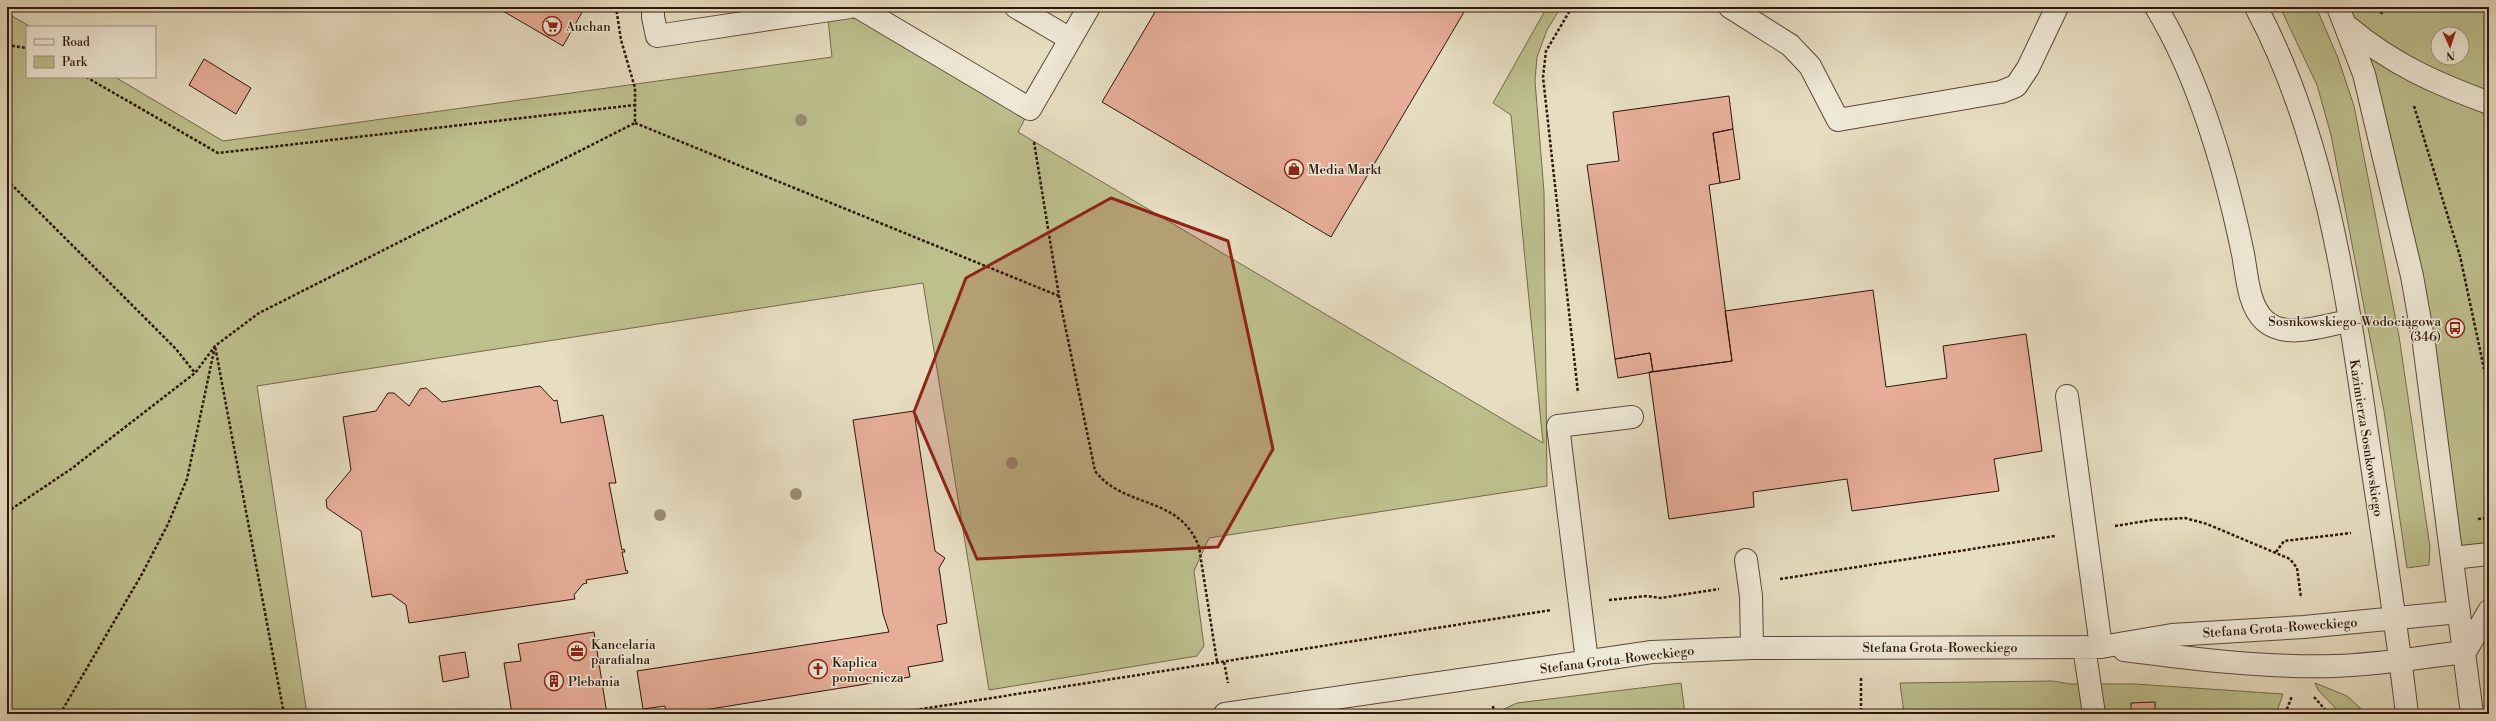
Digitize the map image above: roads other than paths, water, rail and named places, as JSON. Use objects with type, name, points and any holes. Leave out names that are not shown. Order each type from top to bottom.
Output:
[{"type":"street","points":[[654,7],[653,17],[657,36],[850,7]]},
{"type":"street","points":[[858,7],[1030,109],[1089,7]]},
{"type":"street","points":[[1016,7],[1070,39]]},
{"type":"street","points":[[1730,7],[1790,45],[1810,66],[1838,120],[2001,92],[2016,86],[2028,68],[2057,7]]},
{"type":"street","points":[[2156,7],[2169,28],[2218,153],[2228,186],[2256,312],[2274,327],[2288,331],[2349,321]]},
{"type":"street","name":"Kazimierza Sosnkowskiego","points":[[2256,7],[2302,112],[2328,214],[2349,321],[2395,619],[2407,714]]},
{"type":"street","points":[[2343,17],[2374,49],[2401,66],[2445,87],[2489,102]]},
{"type":"street","points":[[2343,17],[2364,74],[2412,276],[2424,344],[2472,714]]},
{"type":"street","points":[[2067,396],[2086,531],[2093,647],[2094,714]]},
{"type":"street","points":[[1587,661],[1558,426],[1632,417]]},
{"type":"street","points":[[2452,558],[2489,554]]},
{"type":"street","points":[[1746,560],[1749,584],[1752,648]]},
{"type":"street","points":[[2465,652],[2489,611]]},
{"type":"street","name":"Stefana Grota-Roweckiego","points":[[2093,647],[2172,635],[2395,619],[2459,612]]},
{"type":"street","name":"Stefana Grota-Roweckiego","points":[[1225,714],[1652,652],[1752,648],[2093,647],[2207,661],[2306,667],[2338,666],[2465,652]]},
{"type":"place","name":"Auchan","points":[[552,26]]},
{"type":"place","name":"Media Markt","points":[[1294,169]]},
{"type":"place","name":"Sosnkowskiego-Wodociągowa (346)","points":[[2455,328]]},
{"type":"place","name":"Kancelaria parafialna","points":[[577,651]]},
{"type":"place","name":"Kaplica pomocnicza","points":[[818,669]]},
{"type":"place","name":"Plebania","points":[[554,681]]}]
